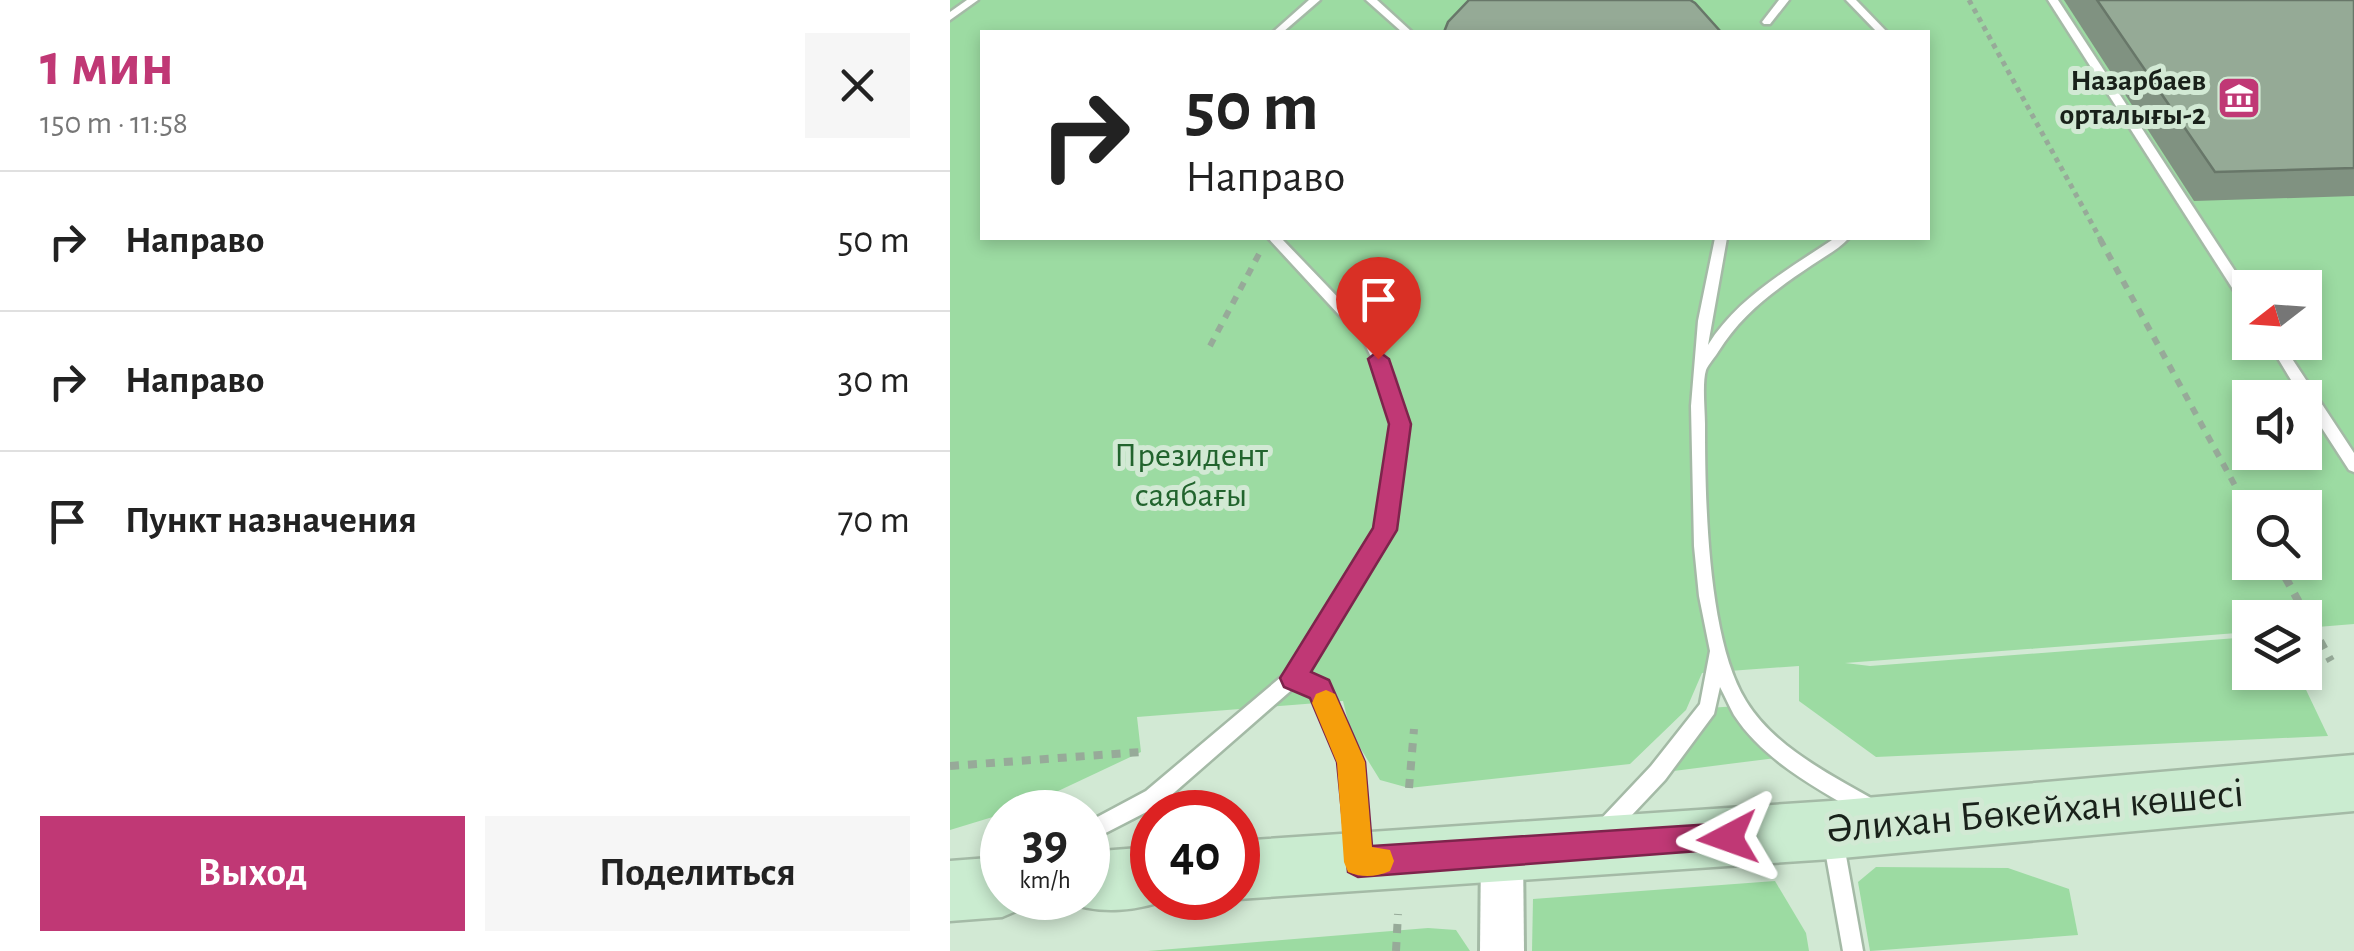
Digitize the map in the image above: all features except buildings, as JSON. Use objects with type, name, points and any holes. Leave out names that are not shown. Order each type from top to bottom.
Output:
[{"type":"street","name":"Әлихан Бөкейхан көшесі","points":[[1260,869],[1831,830],[2354,784]]},
{"type":"street","points":[[1502,853],[1502,951]]},
{"type":"lane","points":[[950,17],[973,0]]},
{"type":"lane","points":[[1280,30],[1315,0]]},
{"type":"lane","points":[[1371,0],[1405,30]]},
{"type":"lane","points":[[1767,22],[1784,0]]},
{"type":"lane","points":[[2053,0],[2232,277]]},
{"type":"lane","points":[[1853,1],[1880,30]]},
{"type":"lane","points":[[1110,820],[1152,798],[1293,678],[1385,530],[1400,424],[1388,378],[1369,339],[1276,240]]},
{"type":"lane","points":[[1721,240],[1698,371],[1702,530],[1717,654],[1738,706],[1783,757],[1898,824]]},
{"type":"lane","points":[[1698,371],[1728,324],[1768,290],[1840,240]]},
{"type":"lane","points":[[2286,360],[2354,466]]},
{"type":"lane","points":[[1589,847],[1658,773],[1708,708],[1717,654]]},
{"type":"lane","points":[[1293,678],[1320,689],[1351,762],[1358,862]]},
{"type":"lane","points":[[1831,830],[1852,951]]},
{"type":"path","points":[[1969,0],[2237,490]]},
{"type":"path","points":[[1210,346],[1262,250]]},
{"type":"path","points":[[2287,580],[2331,661]]},
{"type":"path","points":[[1409,788],[1414,729]]},
{"type":"path","points":[[950,766],[1141,752]]},
{"type":"path","points":[[1396,951],[1398,914]]},
{"type":"green space","name":"Президент саябағы","points":[[950,0],[2354,0],[2354,624],[2322,627],[2322,600],[2232,600],[2232,633],[1845,663],[1870,666],[2232,638],[2232,690],[2306,690],[2328,736],[1876,757],[1799,701],[1799,666],[1702,673],[1686,710],[1630,764],[1409,788],[1380,780],[1351,733],[1343,701],[1137,717],[1141,752],[1060,790],[980,790],[980,821],[950,830]]},
{"type":"green space","points":[[1738,706],[1783,757],[1658,773],[1708,708]]},
{"type":"green space","points":[[1876,867],[2008,868],[2069,889],[2078,935],[1870,951],[1858,882]]},
{"type":"green space","points":[[1775,881],[1806,933],[1809,951],[1532,951],[1533,899]]},
{"type":"green space","points":[[1428,928],[1456,930],[1470,951],[1148,951]]},
{"type":"slow traffic","points":[[1326,703],[1351,762],[1358,862],[1380,861]]},
{"type":"place","name":"Назарбаев орталығы-2","points":[[2239,98]]},
{"type":"route","points":[[1378,359],[1388,378],[1400,424],[1385,530],[1293,678],[1320,689],[1351,762],[1358,862],[1728,838]]}]
